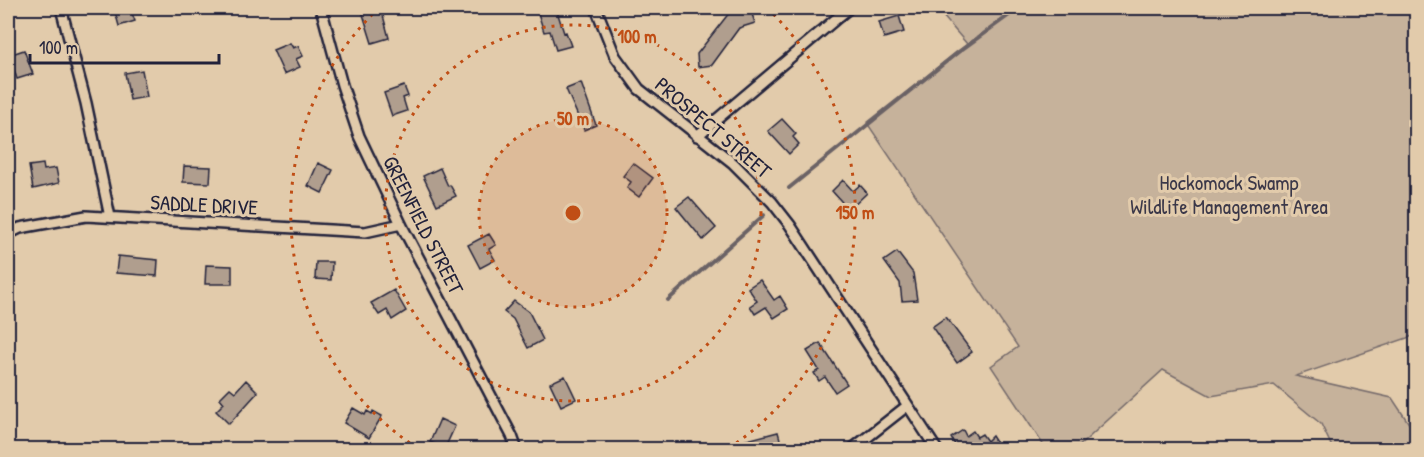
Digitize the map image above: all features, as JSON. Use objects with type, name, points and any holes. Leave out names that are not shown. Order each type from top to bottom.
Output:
[{"type":"street","points":[[61,8],[86,103],[110,217]]},
{"type":"street","name":"GREENFIELD STREET","points":[[321,8],[359,136],[401,224],[512,436],[517,450]]},
{"type":"street","name":"PROSPECT STREET","points":[[596,8],[615,56],[639,89],[747,176],[778,209],[937,450]]},
{"type":"street","points":[[697,136],[849,8]]},
{"type":"street","name":"SADDLE DRIVE","points":[[8,234],[20,228],[86,216],[365,232],[401,224]]},
{"type":"street","points":[[851,450],[907,406]]},
{"type":"green space","name":"Hockomock Swamp Wildlife Management Area","points":[[936,8],[1416,8],[1416,335],[1296,376],[1392,398],[1416,434],[1416,449],[1333,449],[1321,424],[1274,385],[1211,396],[1163,370],[1076,449],[1046,449],[991,366],[1018,347],[867,123],[967,44]]},
{"type":"building","points":[[114,8],[130,8],[135,21],[119,26]]},
{"type":"building","points":[[361,8],[381,8],[389,38],[372,43]]},
{"type":"building","points":[[556,8],[571,46],[556,50],[550,31],[544,32],[538,13]]},
{"type":"building","points":[[733,8],[750,8],[755,23],[739,28],[712,65],[698,67],[697,54]]},
{"type":"building","points":[[899,16],[904,32],[884,38],[879,22]]},
{"type":"building","points":[[290,43],[293,48],[298,46],[303,56],[296,59],[300,67],[284,74],[273,50]]},
{"type":"building","points":[[24,50],[33,74],[17,79],[9,55]]},
{"type":"building","points":[[142,70],[147,97],[130,100],[125,73]]},
{"type":"building","points":[[581,83],[596,125],[584,130],[566,89]]},
{"type":"building","points":[[404,86],[408,96],[403,98],[407,111],[392,116],[384,93]]},
{"type":"building","points":[[782,119],[796,134],[793,137],[799,144],[789,154],[768,131]]},
{"type":"building","points":[[318,163],[333,170],[322,193],[308,186]]},
{"type":"building","points":[[633,163],[653,178],[639,197],[627,188],[631,182],[623,176]]},
{"type":"building","points":[[43,164],[44,170],[56,168],[59,183],[33,189],[29,166]]},
{"type":"building","points":[[184,166],[211,167],[210,183],[183,182]]},
{"type":"building","points":[[440,168],[448,186],[450,185],[456,196],[437,205],[423,176]]},
{"type":"building","points":[[843,180],[853,191],[860,185],[867,193],[849,210],[832,191]]},
{"type":"building","points":[[689,197],[716,228],[703,240],[676,207]]},
{"type":"building","points":[[489,234],[496,245],[489,249],[495,260],[480,268],[468,245]]},
{"type":"building","points":[[897,252],[913,273],[917,300],[902,301],[900,283],[884,261]]},
{"type":"building","points":[[118,256],[158,260],[157,276],[116,273]]},
{"type":"building","points":[[316,262],[332,262],[331,280],[315,279]]},
{"type":"building","points":[[206,265],[232,266],[232,284],[205,284]]},
{"type":"building","points":[[760,280],[774,300],[780,296],[788,309],[774,318],[766,307],[755,314],[750,306],[757,301],[748,288]]},
{"type":"building","points":[[394,290],[406,311],[392,320],[387,310],[379,315],[371,303]]},
{"type":"building","points":[[514,301],[529,312],[543,340],[528,348],[513,319],[504,312]]},
{"type":"building","points":[[946,317],[972,352],[957,363],[932,327]]},
{"type":"building","points":[[820,343],[847,384],[835,392],[825,377],[819,381],[814,373],[819,370],[807,351]]},
{"type":"building","points":[[565,376],[576,399],[561,406],[550,383]]},
{"type":"building","points":[[246,380],[258,392],[229,424],[216,411],[224,403],[220,398],[230,388],[235,392]]},
{"type":"building","points":[[353,408],[365,415],[367,411],[372,414],[373,411],[382,416],[369,438],[344,423]]},
{"type":"building","points":[[440,419],[455,426],[445,448],[430,442]]},
{"type":"building","points":[[963,430],[966,436],[973,431],[977,437],[982,434],[987,441],[992,436],[1001,450],[958,450],[951,438]]},
{"type":"building","points":[[778,432],[783,450],[725,450],[724,446]]},
{"type":"waterway","points":[[789,188],[957,53],[1019,8]]},
{"type":"waterway","points":[[668,300],[764,215]]}]
